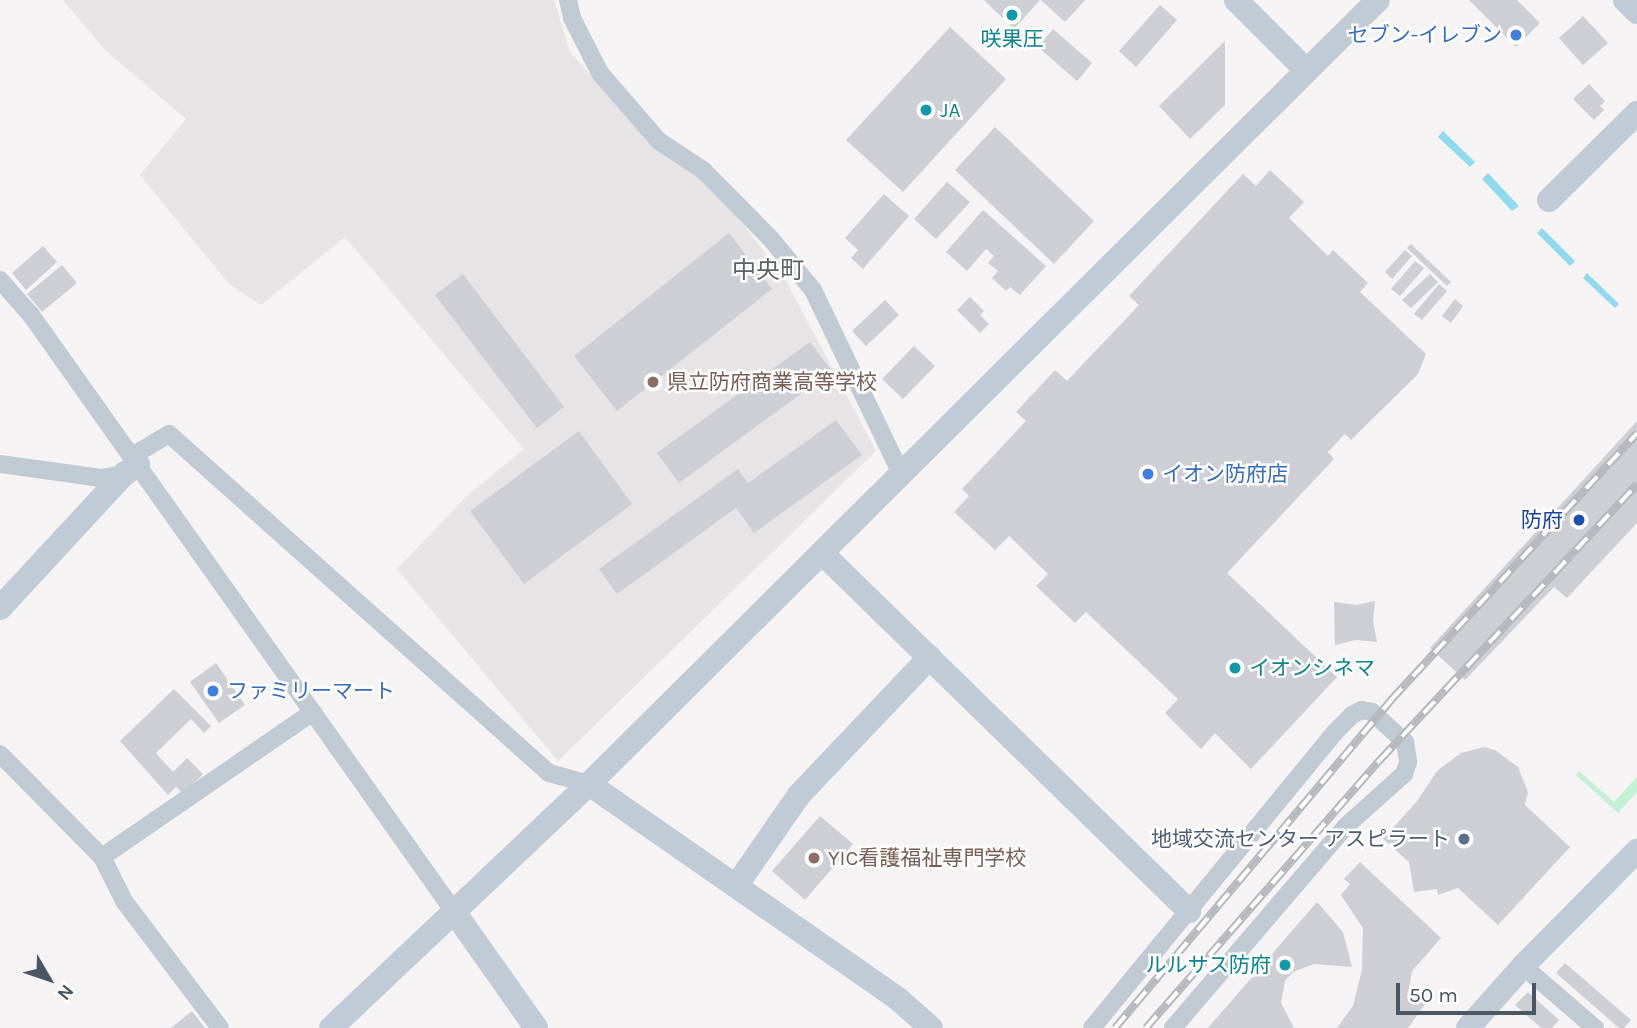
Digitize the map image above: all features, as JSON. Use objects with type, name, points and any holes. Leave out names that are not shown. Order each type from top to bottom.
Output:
[{"type":"street","points":[[568,0],[572,18],[600,73],[659,141],[703,170],[771,239],[813,290],[901,474]]},
{"type":"street","points":[[1236,0],[1307,71]]},
{"type":"street","points":[[331,1028],[589,784],[1378,0]]},
{"type":"street","points":[[1625,0],[1637,12]]},
{"type":"street","points":[[1549,200],[1637,113]]},
{"type":"street","points":[[0,280],[31,314],[131,465],[313,712],[536,1028]]},
{"type":"street","points":[[0,608],[131,465],[169,434],[549,773],[589,784],[897,998],[931,1028]]},
{"type":"street","points":[[0,464],[101,478],[131,465]]},
{"type":"street","points":[[822,553],[1189,911]]},
{"type":"street","points":[[736,886],[799,795],[930,657]]},
{"type":"street","points":[[1092,1028],[1286,788],[1352,715],[1362,710],[1372,712],[1405,742],[1408,762],[1404,774],[1346,826],[1173,1028]]},
{"type":"street","points":[[102,857],[313,712]]},
{"type":"street","points":[[0,754],[102,857],[124,901],[219,1028]]},
{"type":"street","points":[[1468,1028],[1523,966],[1637,851]]},
{"type":"street","points":[[1523,966],[1595,1028]]},
{"type":"shaded area","name":"県立防府商業高等学校","points":[[63,0],[554,0],[570,52],[645,136],[713,186],[784,277],[876,451],[558,761],[397,569],[468,495],[524,449],[345,237],[261,305],[229,284],[140,175],[186,119],[106,51]]},
{"type":"green space","points":[[1579,771],[1614,802],[1637,777],[1637,792],[1618,813],[1576,775]]},
{"type":"water","points":[[1443,131],[1475,162],[1470,167],[1438,137]]},
{"type":"water","points":[[1488,173],[1519,206],[1512,211],[1482,179]]},
{"type":"water","points":[[1542,228],[1575,261],[1570,266],[1537,233]]},
{"type":"water","points":[[1587,273],[1619,304],[1615,308],[1583,278]]},
{"type":"building","name":"咲果圧","points":[[984,0],[1040,0],[1014,29]]},
{"type":"building","name":"咲果圧","points":[[1041,0],[1085,0],[1065,22]]},
{"type":"building","name":"セブン-イレブン","points":[[1469,0],[1517,0],[1540,23],[1516,47]]},
{"type":"building","points":[[1160,5],[1177,20],[1136,67],[1119,51]]},
{"type":"building","points":[[1583,16],[1608,43],[1583,65],[1559,38]]},
{"type":"building","name":"JA","points":[[950,27],[1006,79],[903,192],[846,140]]},
{"type":"building","points":[[1053,29],[1092,63],[1077,81],[1038,47]]},
{"type":"building","points":[[1225,41],[1225,105],[1190,139],[1159,106]]},
{"type":"building","points":[[1589,84],[1605,101],[1600,106],[1604,110],[1594,120],[1573,99]]},
{"type":"building","points":[[995,127],[1094,221],[1054,264],[955,170]]},
{"type":"building","name":"イオン防府店","points":[[1270,170],[1304,202],[1289,218],[1328,256],[1333,250],[1368,283],[1360,292],[1426,354],[1418,374],[1351,440],[1345,434],[1328,452],[1334,459],[1227,573],[1337,677],[1251,769],[1215,733],[1201,749],[1165,713],[1178,699],[1086,612],[1075,623],[1036,586],[1048,574],[1009,536],[995,550],[954,512],[969,496],[962,489],[1026,421],[1016,412],[1055,370],[1067,381],[1139,305],[1129,296],[1243,174],[1256,186]]},
{"type":"building","points":[[947,182],[970,202],[936,239],[914,219]]},
{"type":"building","points":[[884,194],[909,216],[863,269],[851,258],[858,250],[845,238]]},
{"type":"building","points":[[983,210],[1046,266],[1020,295],[1010,287],[1006,291],[992,278],[998,271],[988,263],[994,256],[986,249],[967,271],[946,252]]},
{"type":"building","points":[[729,233],[772,289],[617,411],[574,356]]},
{"type":"building","points":[[1411,244],[1451,282],[1447,286],[1407,248]]},
{"type":"building","points":[[43,246],[57,262],[26,290],[12,273]]},
{"type":"building","points":[[1405,250],[1412,256],[1392,279],[1385,272]]},
{"type":"building","points":[[1415,261],[1424,268],[1400,296],[1391,289]]},
{"type":"building","points":[[62,265],[77,283],[42,312],[27,294]]},
{"type":"building","points":[[463,274],[564,407],[537,428],[435,295]]},
{"type":"building","points":[[1430,274],[1438,282],[1411,308],[1402,300]]},
{"type":"building","points":[[1439,284],[1447,291],[1422,320],[1414,314]]},
{"type":"building","points":[[970,297],[984,311],[980,315],[989,324],[980,333],[957,310]]},
{"type":"building","points":[[1455,299],[1463,306],[1451,323],[1442,316]]},
{"type":"building","points":[[885,300],[899,315],[866,346],[852,331]]},
{"type":"building","points":[[810,342],[832,371],[679,483],[657,453]]},
{"type":"building","points":[[914,346],[935,366],[903,399],[882,379]]},
{"type":"building","points":[[836,420],[862,455],[754,533],[736,508],[617,594],[599,569],[738,469],[748,483]]},
{"type":"building","points":[[1637,421],[1637,523],[1567,598],[1554,587],[1465,680],[1430,648]]},
{"type":"building","points":[[579,431],[632,504],[524,584],[470,511]]},
{"type":"building","points":[[1375,601],[1373,621],[1377,642],[1356,640],[1335,645],[1334,602],[1357,605]]},
{"type":"building","points":[[216,663],[245,705],[219,723],[190,682]]},
{"type":"building","points":[[174,689],[211,726],[204,733],[191,719],[156,753],[173,772],[187,758],[203,774],[183,794],[176,787],[168,795],[120,741]]},
{"type":"building","points":[[1484,747],[1495,750],[1518,767],[1528,792],[1525,805],[1570,847],[1498,925],[1458,888],[1438,895],[1437,889],[1414,892],[1409,862],[1383,839],[1418,800],[1437,771],[1461,753]]},
{"type":"building","points":[[820,816],[853,844],[805,900],[772,871]]},
{"type":"building","points":[[1360,862],[1441,938],[1412,971],[1407,998],[1426,1003],[1408,1028],[1337,1028],[1353,1006],[1362,969],[1363,928],[1341,895],[1350,884],[1344,879]]},
{"type":"building","name":"ルルサス防府","points":[[1317,902],[1343,932],[1352,967],[1314,964],[1293,972],[1285,981],[1281,1003],[1294,1028],[1208,1028]]},
{"type":"building","points":[[1565,963],[1631,1020],[1624,1028],[1619,1028],[1556,973]]},
{"type":"building","points":[[1528,992],[1559,1020],[1552,1028],[1541,1028],[1515,1005]]},
{"type":"building","points":[[192,1011],[205,1028],[171,1028]]},
{"type":"railway","points":[[1115,1028],[1391,700],[1637,433]]},
{"type":"railway","points":[[1146,1028],[1380,760],[1637,484]]},
{"type":"place","name":"咲果圧","points":[[1012,15]]},
{"type":"place","name":"セブン-イレブン","points":[[1516,35]]},
{"type":"place","name":"JA","points":[[926,110]]},
{"type":"place","name":"県立防府商業高等学校","points":[[653,382]]},
{"type":"place","name":"イオン防府店","points":[[1148,474]]},
{"type":"place","name":"防府","points":[[1579,520]]},
{"type":"place","name":"イオンシネマ","points":[[1235,668]]},
{"type":"place","name":"ファミリーマート","points":[[213,691]]},
{"type":"place","name":"地域交流センター アスピラート","points":[[1464,839]]},
{"type":"place","name":"YIC看護福祉専門学校","points":[[814,858]]},
{"type":"place","name":"ルルサス防府","points":[[1285,965]]},
{"type":"district","name":"中央町","points":[[768,271]]}]
